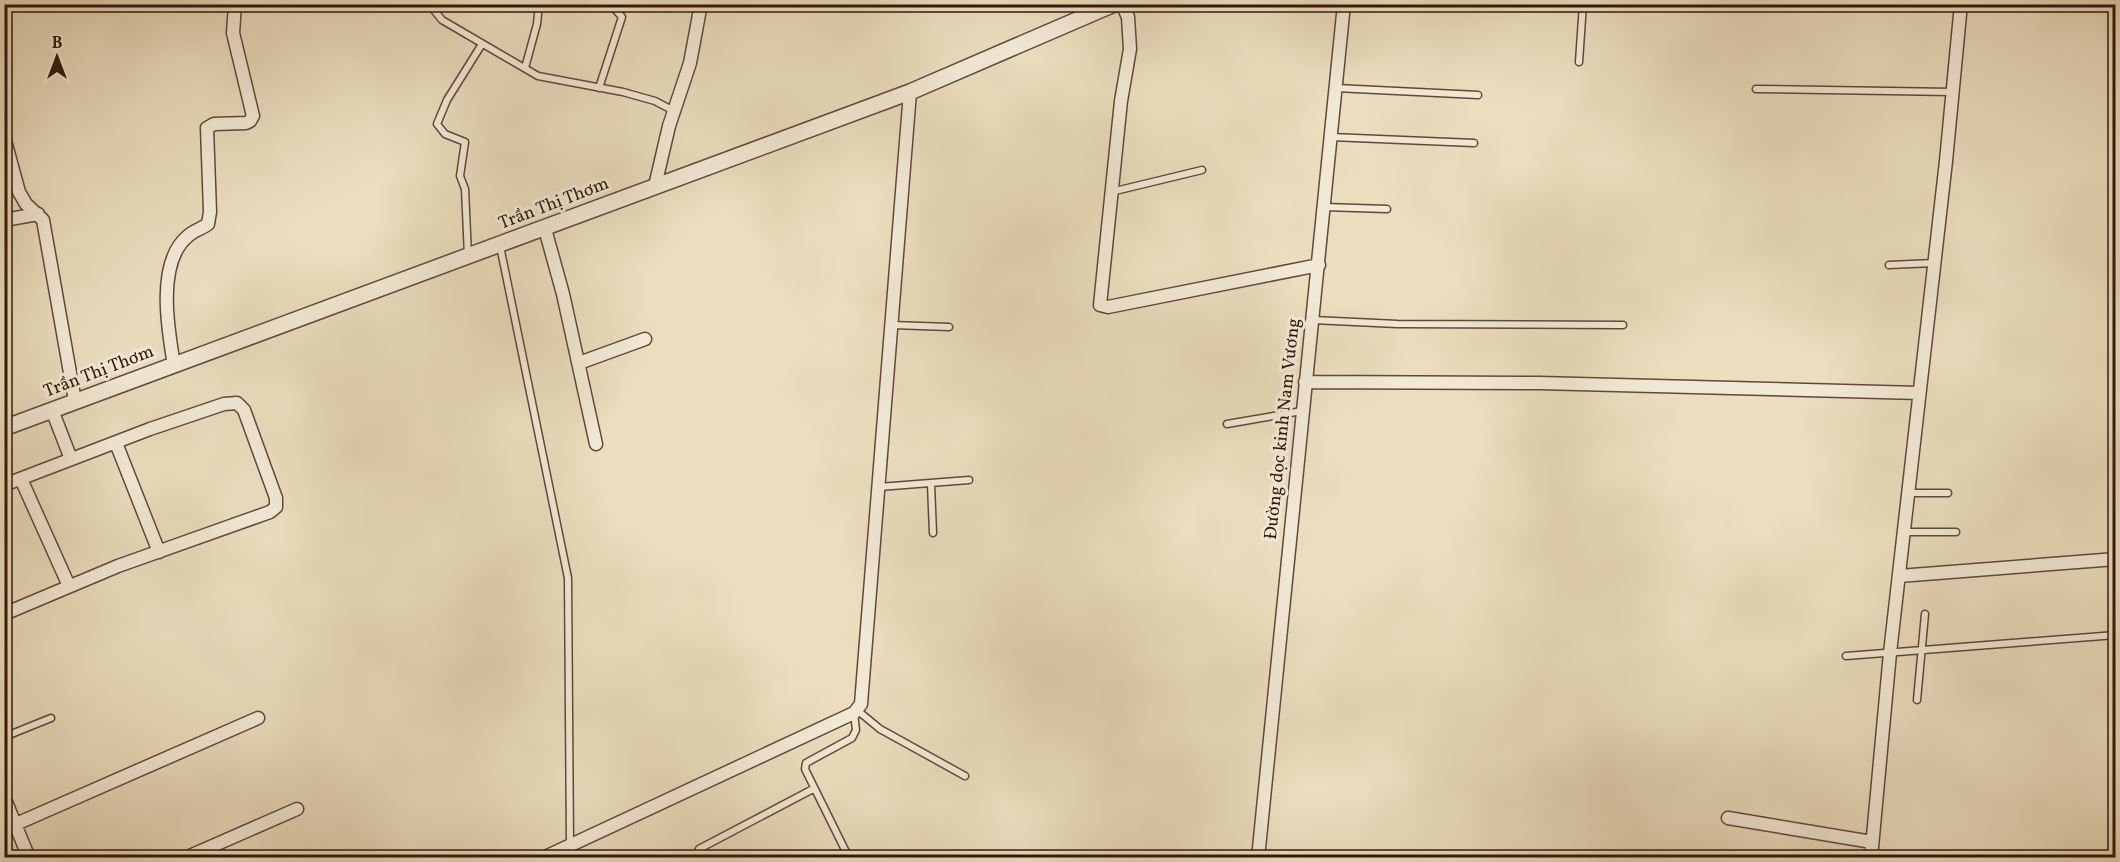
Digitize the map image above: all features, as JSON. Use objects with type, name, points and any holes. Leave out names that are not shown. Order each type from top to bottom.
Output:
[{"type":"street","points":[[174,365],[165,311],[170,274],[172,263],[182,243],[188,235],[207,224],[210,212],[207,128],[214,124],[246,123],[252,116],[233,33],[235,4]]},
{"type":"street","points":[[655,186],[674,111],[690,63],[700,4]]},
{"type":"street","name":"Trần Thị Thơm","points":[[4,428],[53,414],[75,401],[500,246],[910,92],[1114,4]]},
{"type":"street","points":[[1122,4],[1128,17],[1130,49],[1099,299],[1103,307],[1319,265]]},
{"type":"street","name":"Đường dọc kinh Nam Vương","points":[[1258,858],[1344,4]]},
{"type":"street","points":[[1870,858],[1890,653],[1910,493],[1961,4]]},
{"type":"street","points":[[546,857],[855,712],[861,704],[910,92]]},
{"type":"street","points":[[5,142],[19,192],[26,204],[43,220],[75,401]]},
{"type":"street","points":[[4,220],[38,214]]},
{"type":"street","points":[[545,229],[597,444]]},
{"type":"street","points":[[579,363],[645,339]]},
{"type":"street","points":[[1305,382],[1539,382],[1919,393]]},
{"type":"street","points":[[4,485],[70,455],[116,443],[224,404],[237,403],[244,410],[276,498],[276,507],[270,512],[69,586],[4,614]]},
{"type":"street","points":[[53,414],[70,455]]},
{"type":"street","points":[[116,443],[159,552]]},
{"type":"street","points":[[21,479],[69,586]]},
{"type":"street","points":[[1899,576],[2115,559]]},
{"type":"street","points":[[16,825],[258,718]]},
{"type":"street","points":[[4,797],[29,858]]},
{"type":"street","points":[[185,858],[297,809]]},
{"type":"street","points":[[1728,818],[1872,842]]},
{"type":"lane","points":[[429,4],[441,20],[546,78],[655,101],[674,111]]},
{"type":"lane","points":[[525,68],[537,24],[539,4]]},
{"type":"lane","points":[[599,88],[622,17],[610,4]]},
{"type":"lane","points":[[1579,62],[1583,4]]},
{"type":"lane","points":[[468,257],[465,189],[460,176],[465,142],[445,134],[437,124],[443,108],[482,44]]},
{"type":"lane","points":[[1335,88],[1478,95]]},
{"type":"lane","points":[[1756,89],[1952,92]]},
{"type":"lane","points":[[1331,137],[1474,143]]},
{"type":"lane","points":[[1111,192],[1202,170]]},
{"type":"lane","points":[[1324,207],[1387,209]]},
{"type":"lane","points":[[500,246],[568,578],[570,845]]},
{"type":"lane","points":[[1889,265],[1934,263]]},
{"type":"lane","points":[[1313,320],[1397,324],[1623,325]]},
{"type":"lane","points":[[892,326],[949,327]]},
{"type":"lane","points":[[1227,424],[1302,411]]},
{"type":"lane","points":[[879,487],[969,480]]},
{"type":"lane","points":[[931,484],[933,533]]},
{"type":"lane","points":[[1910,493],[1948,493]]},
{"type":"lane","points":[[1905,532],[1956,532]]},
{"type":"lane","points":[[1917,700],[1925,614]]},
{"type":"lane","points":[[1846,656],[2115,635]]},
{"type":"lane","points":[[855,712],[880,729],[965,776]]},
{"type":"lane","points":[[849,858],[805,769],[806,763],[852,738],[856,730],[855,712]]},
{"type":"lane","points":[[4,737],[51,718]]},
{"type":"lane","points":[[695,858],[699,849],[813,789]]}]
